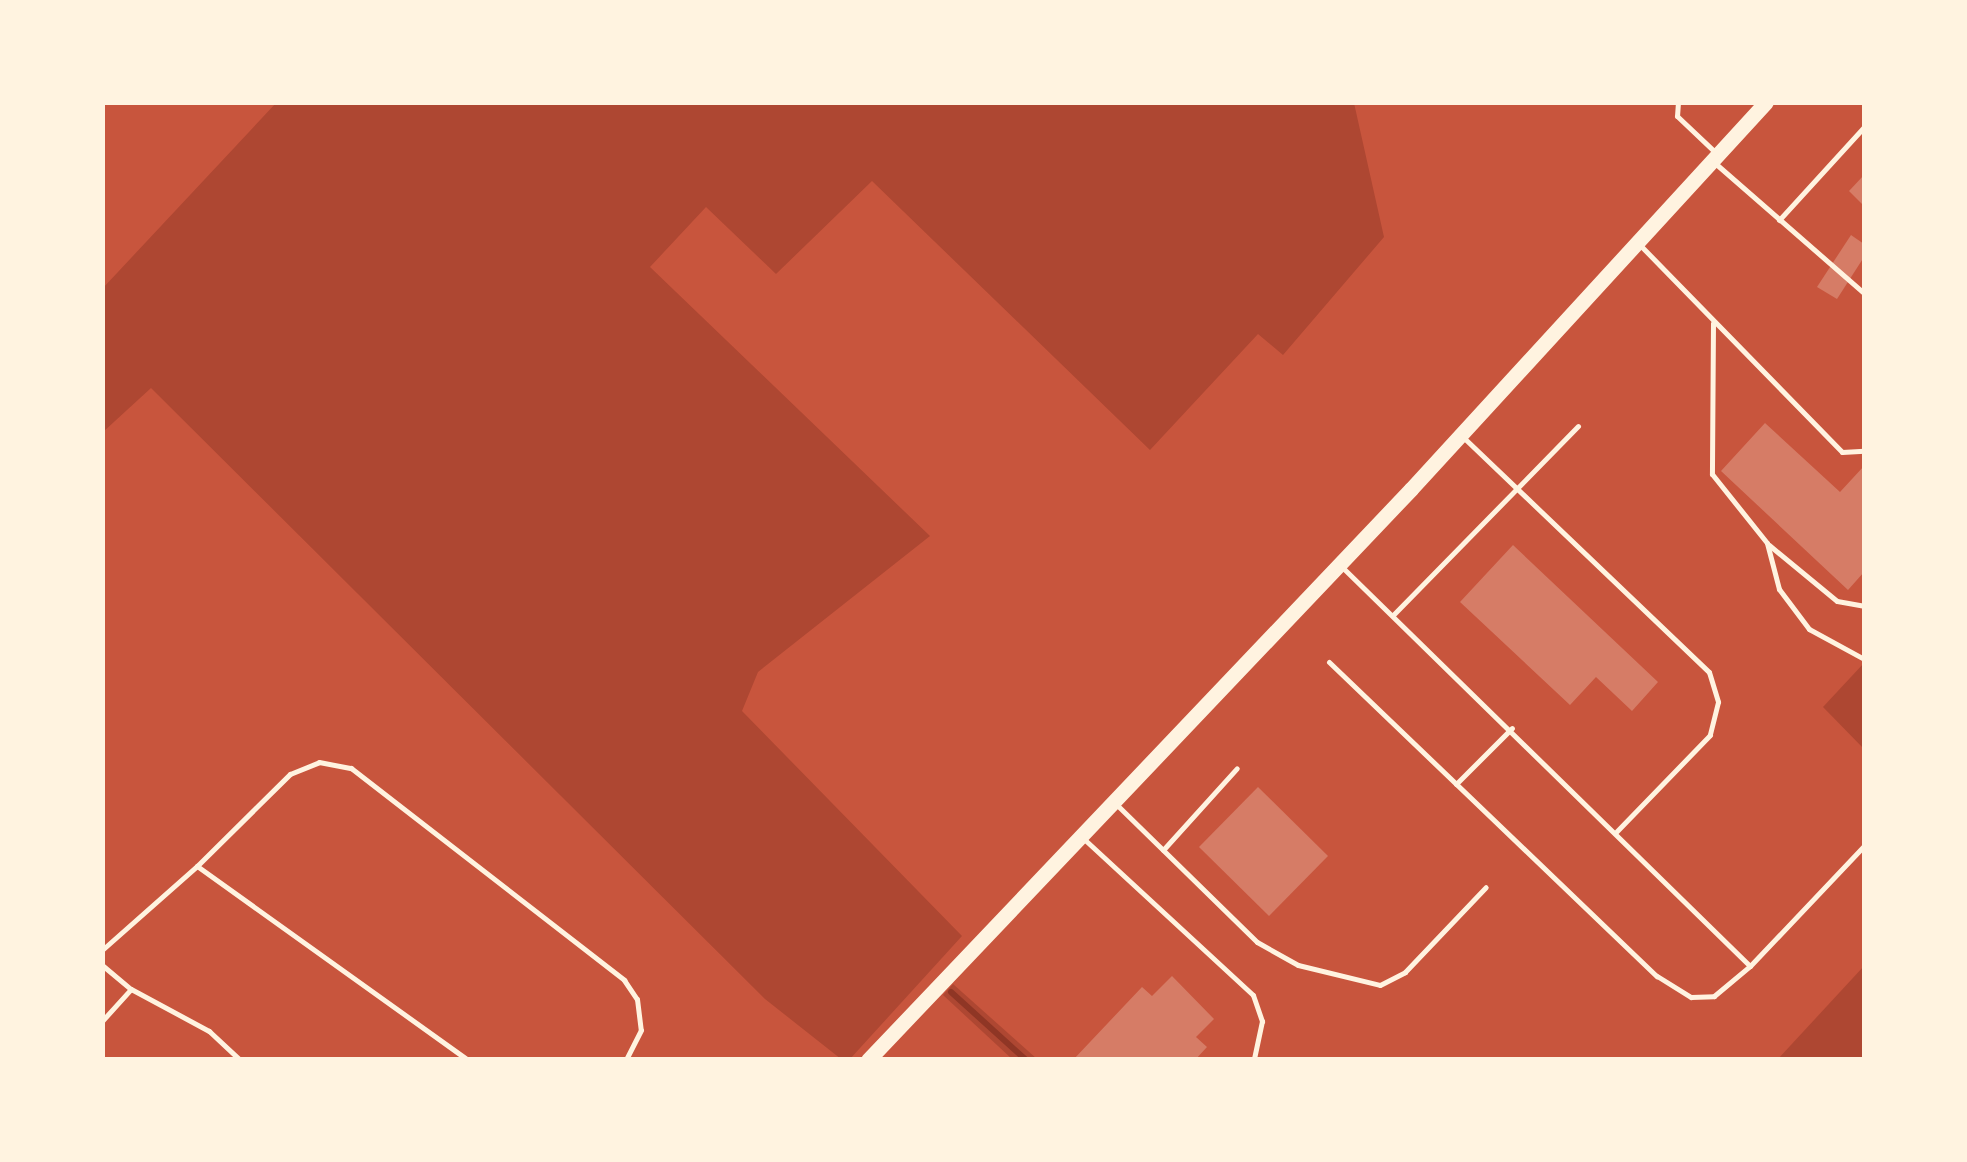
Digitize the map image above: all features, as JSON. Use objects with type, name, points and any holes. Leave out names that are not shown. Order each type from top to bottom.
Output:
[{"type":"main road","points":[[876,1057],[1461,435],[1766,102]]},
{"type":"lane","points":[[1678,102],[1678,116],[1716,158],[1779,220],[1864,293]]},
{"type":"lane","points":[[1779,220],[1864,127]]},
{"type":"lane","points":[[1638,242],[1842,452],[1864,452]]},
{"type":"lane","points":[[1713,323],[1708,461],[1766,544],[1837,601],[1864,606]]},
{"type":"lane","points":[[1394,614],[1578,426]]},
{"type":"lane","points":[[1461,435],[1708,672],[1718,702],[1710,736],[1617,832]]},
{"type":"lane","points":[[1766,544],[1779,589],[1809,629],[1864,660]]},
{"type":"lane","points":[[1339,564],[1512,728],[1750,966]]},
{"type":"lane","points":[[1329,662],[1656,976],[1691,997],[1714,996],[1750,966],[1864,846]]},
{"type":"lane","points":[[1456,784],[1512,728]]},
{"type":"lane","points":[[102,950],[197,866],[290,774],[319,762],[351,768],[624,980],[637,999],[641,1030],[626,1060]]},
{"type":"lane","points":[[1163,850],[1237,768]]},
{"type":"lane","points":[[1114,802],[1257,942],[1298,965],[1380,985],[1405,972],[1486,886]]},
{"type":"lane","points":[[1081,836],[1254,995],[1262,1021],[1254,1060]]},
{"type":"lane","points":[[197,866],[468,1060]]},
{"type":"lane","points":[[102,965],[131,989],[210,1030],[240,1060]]},
{"type":"lane","points":[[102,1021],[131,989]]},
{"type":"shaded area","points":[[276,103],[1354,103],[1384,237],[1283,355],[1258,334],[1150,450],[872,181],[776,274],[706,207],[650,267],[930,536],[758,672],[742,711],[962,936],[850,1059],[841,1059],[765,999],[151,388],[103,432],[103,288]]},
{"type":"shaded area","points":[[1864,663],[1864,749],[1823,707]]},
{"type":"shaded area","points":[[1864,966],[1864,1059],[1778,1059]]},
{"type":"shaded area","points":[[953,984],[1037,1059],[1012,1059],[943,995]]},
{"type":"building","points":[[1864,175],[1864,206],[1849,191]]},
{"type":"building","points":[[1851,235],[1864,244],[1864,257],[1837,299],[1817,287]]},
{"type":"building","points":[[1765,423],[1840,492],[1864,466],[1864,572],[1848,590],[1721,471]]},
{"type":"building","points":[[1513,545],[1658,682],[1632,711],[1596,677],[1570,705],[1460,602]]},
{"type":"building","points":[[1258,787],[1328,856],[1269,916],[1199,847]]},
{"type":"building","points":[[1172,976],[1214,1019],[1196,1037],[1207,1047],[1195,1060],[1073,1060],[1142,987],[1152,996]]},
{"type":"waterway","points":[[951,992],[1026,1060]]}]
